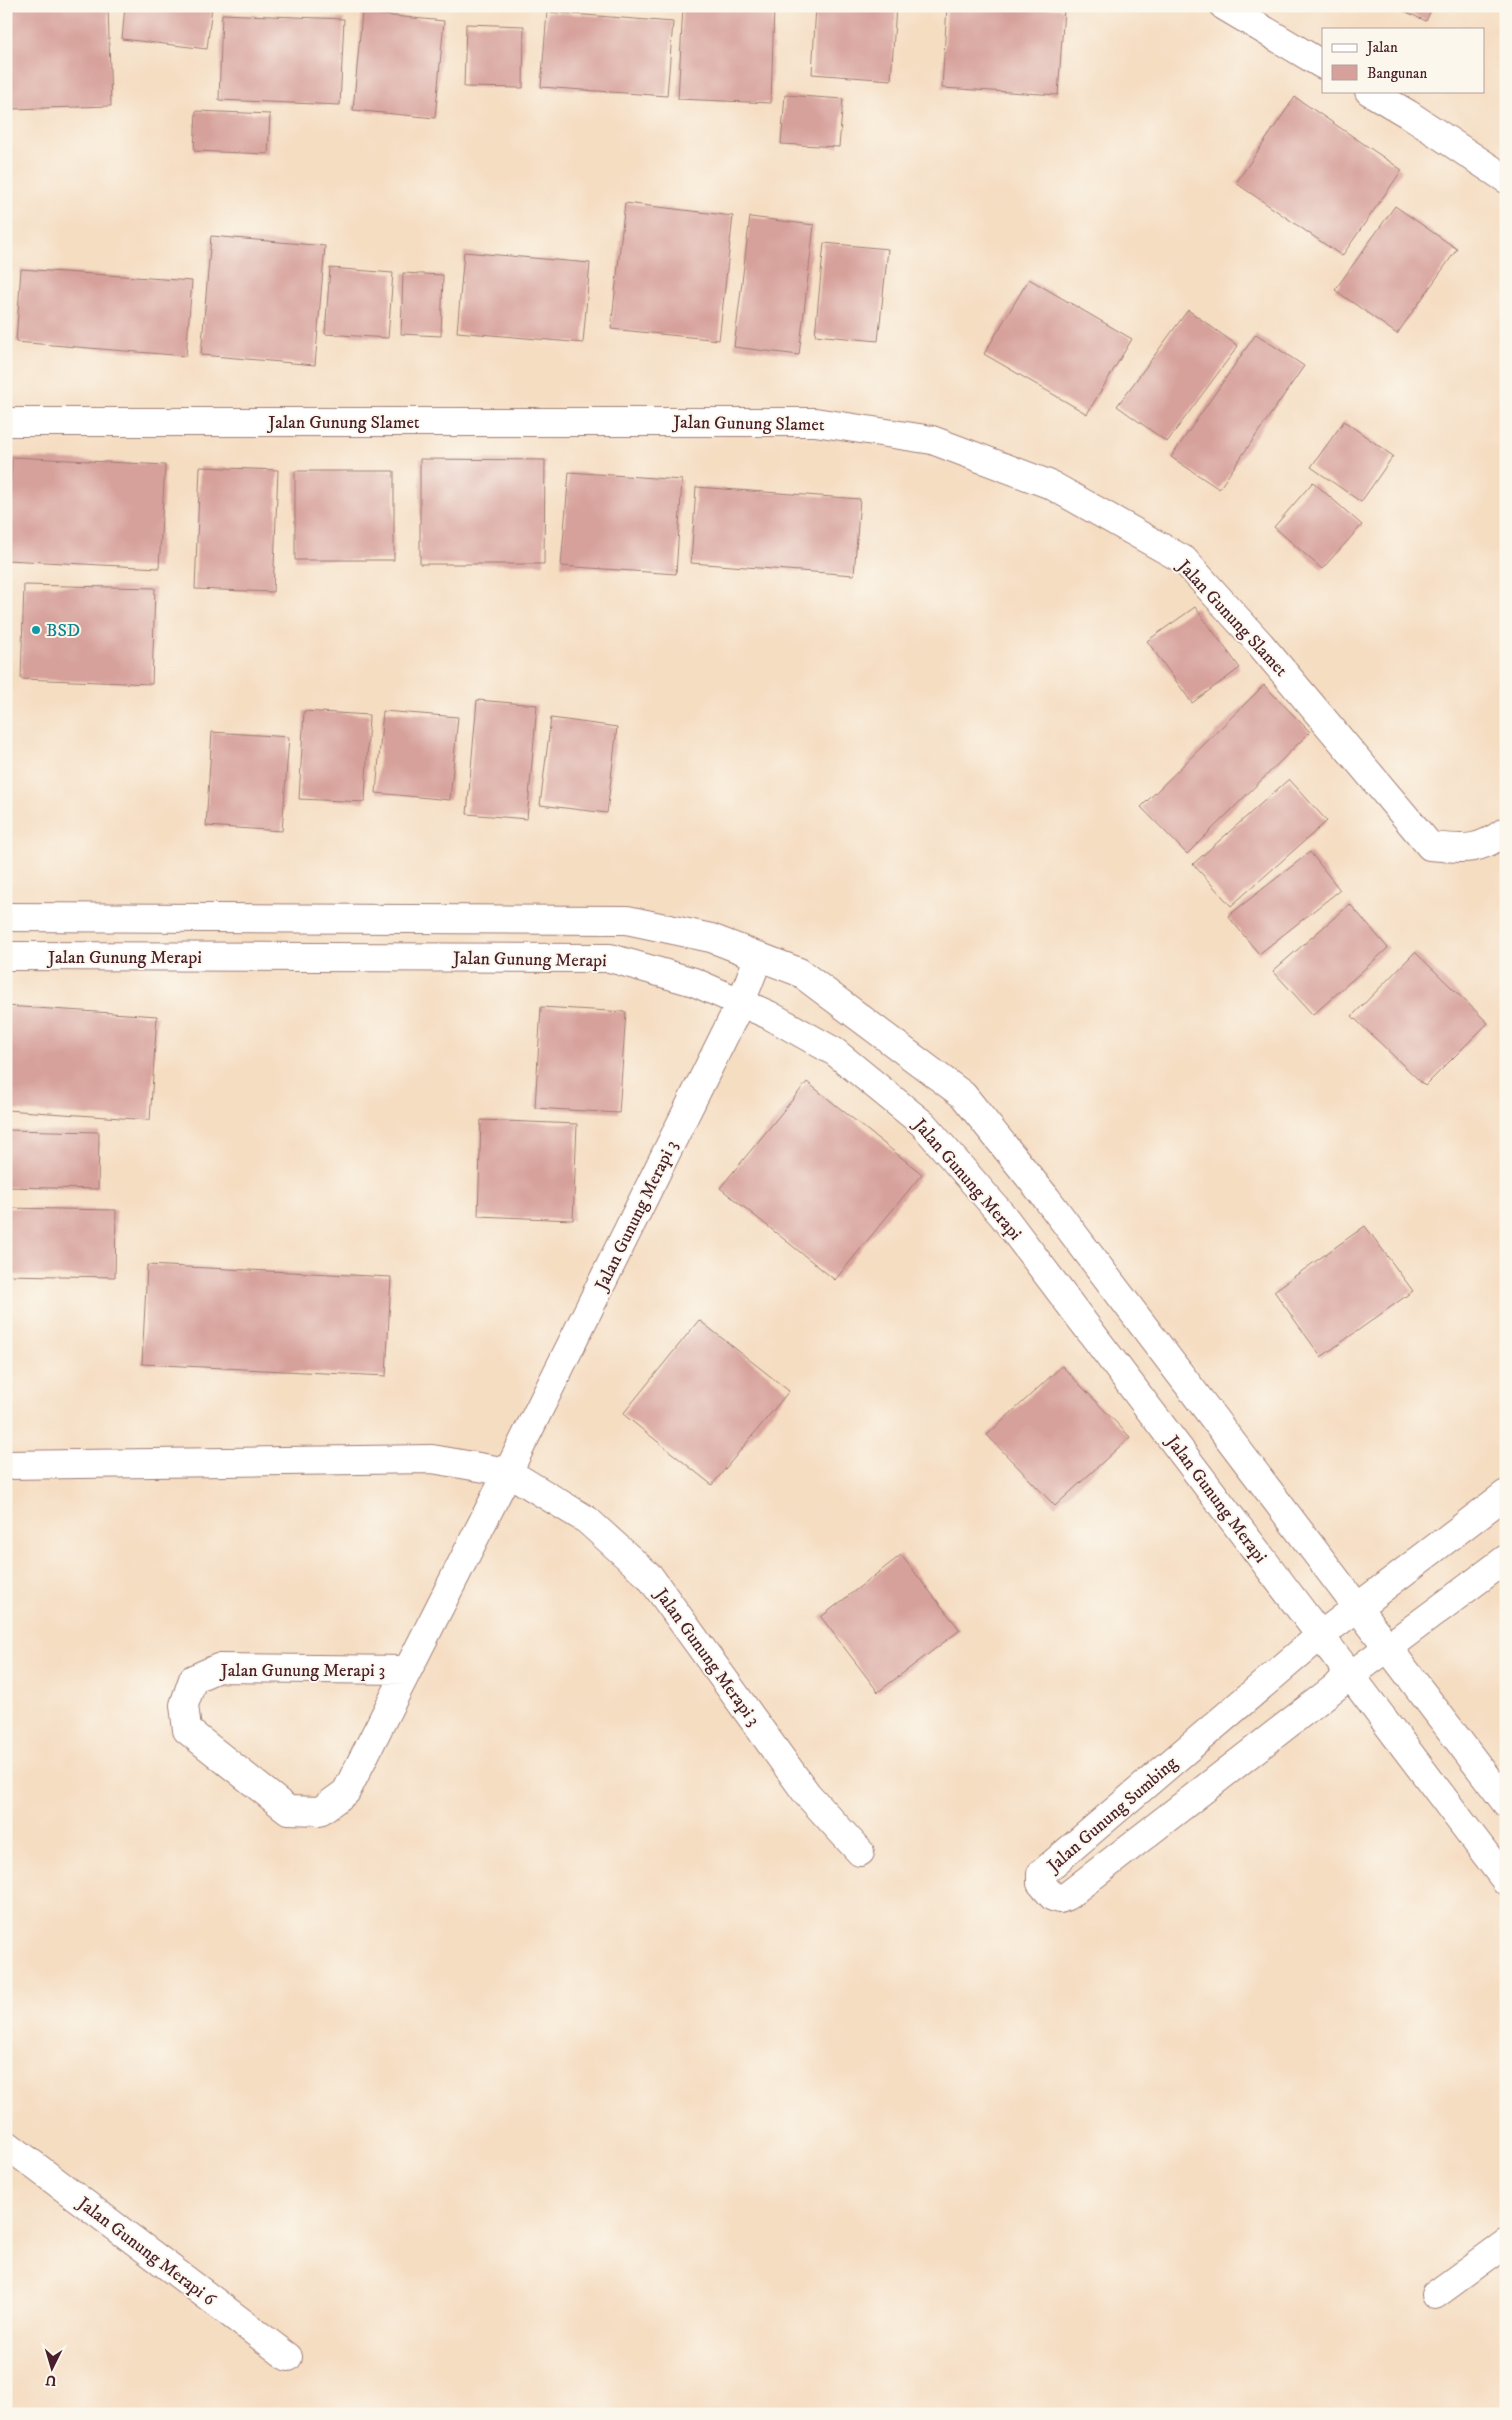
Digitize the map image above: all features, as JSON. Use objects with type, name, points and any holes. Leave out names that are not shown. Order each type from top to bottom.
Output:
[{"type":"street","points":[[1224,6],[1322,63]]},
{"type":"street","points":[[1371,92],[1408,114],[1506,179]]},
{"type":"street","name":"Jalan Gunung Slamet","points":[[6,422],[815,422],[932,440],[1051,485],[1184,560],[1260,644],[1430,846],[1467,849],[1493,840],[1506,831]]},
{"type":"street","points":[[6,917],[627,920],[711,938],[799,972],[962,1095],[1047,1199],[1506,1803]]},
{"type":"street","name":"Jalan Gunung Merapi","points":[[6,956],[610,958],[694,982],[769,1015],[835,1052],[923,1124],[1004,1216],[1506,1881]]},
{"type":"street","name":"Jalan Gunung Merapi 3","points":[[407,1670],[218,1668],[192,1679],[184,1706],[187,1730],[288,1810],[320,1810],[346,1792],[508,1472],[741,1002],[759,956]]},
{"type":"street","name":"Jalan Gunung Merapi 3","points":[[6,1465],[432,1459],[508,1472],[588,1520],[650,1577],[808,1794],[860,1852]]},
{"type":"street","name":"Jalan Gunung Sumbing","points":[[1506,1494],[1321,1635],[1041,1874],[1041,1884],[1053,1897],[1060,1900],[1068,1896],[1351,1675],[1506,1559]]},
{"type":"street","name":"Jalan Gunung Merapi 6","points":[[6,2144],[288,2357]]},
{"type":"street","points":[[1435,2295],[1506,2242]]},
{"type":"building","points":[[8,6],[108,6],[111,106],[11,109]]},
{"type":"building","points":[[125,6],[212,6],[207,49],[122,39]]},
{"type":"building","points":[[683,6],[774,7],[771,103],[678,99]]},
{"type":"building","points":[[816,6],[896,6],[891,80],[812,74]]},
{"type":"building","points":[[947,6],[1015,6],[1064,9],[1058,95],[942,88]]},
{"type":"building","points":[[1393,6],[1433,6],[1426,21]]},
{"type":"building","points":[[547,12],[673,22],[667,96],[541,87]]},
{"type":"building","points":[[362,13],[444,21],[435,118],[353,110]]},
{"type":"building","points":[[222,14],[344,19],[340,105],[219,100]]},
{"type":"building","points":[[466,24],[524,26],[523,88],[464,87]]},
{"type":"building","points":[[785,95],[843,99],[839,147],[781,144]]},
{"type":"building","points":[[1295,97],[1402,170],[1342,256],[1236,183]]},
{"type":"building","points":[[196,111],[270,114],[268,154],[194,151]]},
{"type":"building","points":[[625,203],[733,216],[719,340],[611,329]]},
{"type":"building","points":[[1395,206],[1457,249],[1397,334],[1335,290]]},
{"type":"building","points":[[750,217],[814,225],[799,355],[734,347]]},
{"type":"building","points":[[211,236],[325,246],[315,365],[201,355]]},
{"type":"building","points":[[824,243],[888,249],[878,341],[815,335]]},
{"type":"building","points":[[464,252],[590,263],[583,343],[457,332]]},
{"type":"building","points":[[330,268],[393,273],[388,338],[325,334]]},
{"type":"building","points":[[21,269],[192,281],[186,356],[16,342]]},
{"type":"building","points":[[403,273],[443,275],[441,336],[401,334]]},
{"type":"building","points":[[1029,279],[1132,339],[1087,414],[984,354]]},
{"type":"building","points":[[1188,310],[1238,346],[1167,442],[1117,406]]},
{"type":"building","points":[[1256,334],[1304,366],[1219,489],[1171,457]]},
{"type":"building","points":[[1344,421],[1393,456],[1361,502],[1311,467]]},
{"type":"building","points":[[12,457],[165,465],[159,568],[7,560]]},
{"type":"building","points":[[420,459],[545,460],[544,564],[420,564]]},
{"type":"building","points":[[200,467],[278,470],[273,592],[195,589]]},
{"type":"building","points":[[295,471],[394,471],[394,560],[295,560]]},
{"type":"building","points":[[569,472],[682,480],[676,574],[561,566]]},
{"type":"building","points":[[1313,482],[1362,525],[1322,569],[1274,527]]},
{"type":"building","points":[[696,487],[860,499],[854,575],[691,563]]},
{"type":"building","points":[[24,585],[155,588],[152,684],[21,679]]},
{"type":"building","points":[[1195,607],[1240,668],[1192,703],[1147,641]]},
{"type":"building","points":[[1264,685],[1310,732],[1187,854],[1141,807]]},
{"type":"building","points":[[477,700],[537,705],[527,819],[467,814]]},
{"type":"building","points":[[304,711],[369,715],[365,802],[299,799]]},
{"type":"building","points":[[383,711],[458,717],[450,800],[376,793]]},
{"type":"building","points":[[551,718],[617,727],[607,813],[540,805]]},
{"type":"building","points":[[212,732],[289,737],[282,831],[206,826]]},
{"type":"building","points":[[1289,779],[1327,821],[1231,906],[1193,864]]},
{"type":"building","points":[[1310,852],[1340,890],[1259,954],[1228,916]]},
{"type":"building","points":[[1350,904],[1388,948],[1313,1015],[1273,971]]},
{"type":"building","points":[[1415,952],[1488,1023],[1425,1086],[1352,1016]]},
{"type":"building","points":[[6,1006],[157,1016],[150,1120],[6,1110]]},
{"type":"building","points":[[541,1007],[626,1012],[619,1113],[535,1108]]},
{"type":"building","points":[[807,1082],[922,1174],[835,1280],[720,1188]]},
{"type":"building","points":[[481,1120],[577,1124],[573,1220],[478,1216]]},
{"type":"building","points":[[6,1130],[99,1132],[98,1189],[6,1187]]},
{"type":"building","points":[[6,1208],[116,1210],[115,1277],[6,1275]]},
{"type":"building","points":[[1365,1226],[1413,1291],[1321,1357],[1274,1291]]},
{"type":"building","points":[[147,1265],[391,1277],[386,1376],[142,1364]]},
{"type":"building","points":[[699,1320],[789,1391],[712,1485],[623,1414]]},
{"type":"building","points":[[1062,1366],[1130,1437],[1055,1506],[987,1435]]},
{"type":"building","points":[[901,1555],[960,1630],[878,1692],[821,1617]]},
{"type":"place","name":"BSD","points":[[36,630]]}]
